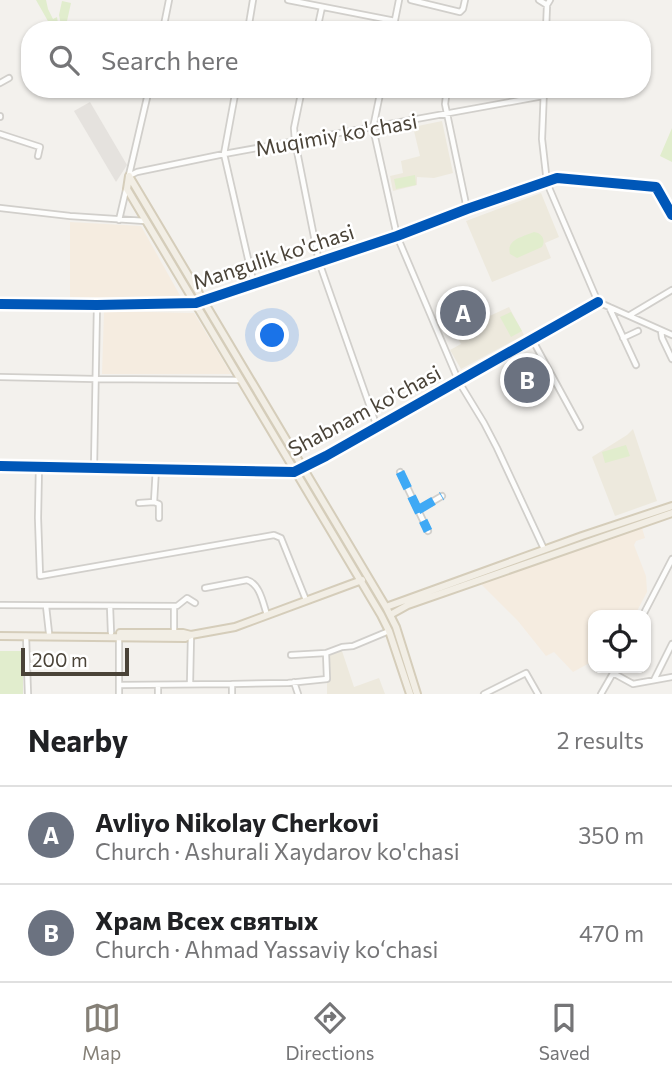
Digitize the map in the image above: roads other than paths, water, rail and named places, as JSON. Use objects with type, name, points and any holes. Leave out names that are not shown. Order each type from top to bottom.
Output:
[{"type":"main road","points":[[129,176],[127,189],[389,631],[410,694]]},
{"type":"main road","points":[[129,176],[386,607],[396,627],[417,694]]},
{"type":"main road","points":[[390,615],[408,605],[517,563],[544,549],[672,506]]},
{"type":"main road","points":[[386,607],[672,513]]},
{"type":"main road","points":[[0,634],[48,633],[178,639],[235,627],[360,582],[367,576]]},
{"type":"main road","points":[[0,634],[191,635]]},
{"type":"street","points":[[165,21],[169,0]]},
{"type":"street","points":[[250,21],[253,0]]},
{"type":"street","points":[[288,0],[395,21],[399,0]]},
{"type":"street","points":[[319,21],[327,0]]},
{"type":"street","points":[[411,0],[460,12],[465,0]]},
{"type":"street","points":[[539,0],[548,3],[547,21]]},
{"type":"street","points":[[0,83],[9,78]]},
{"type":"street","points":[[129,176],[147,98]]},
{"type":"street","points":[[234,98],[224,154],[254,285]]},
{"type":"street","points":[[300,98],[294,128],[295,141],[320,262],[377,427]]},
{"type":"street","points":[[379,98],[373,128],[397,236],[459,382],[497,448],[544,549]]},
{"type":"street","points":[[445,98],[444,104],[467,209]]},
{"type":"street","name":"Muqimiy ko'chasi","points":[[129,176],[224,154],[532,98]]},
{"type":"street","points":[[543,98],[542,139],[547,183],[598,302],[672,335]]},
{"type":"street","points":[[0,134],[40,147],[38,156]]},
{"type":"street","name":"Mangulik ko'chasi","points":[[0,303],[196,303],[397,236],[557,178],[656,187],[672,215]]},
{"type":"street","points":[[119,220],[127,189]]},
{"type":"street","points":[[0,208],[119,220],[146,220]]},
{"type":"street","points":[[629,316],[672,290]]},
{"type":"street","name":"Shabnam ko'chasi","points":[[0,466],[294,472],[598,302]]},
{"type":"street","points":[[93,467],[97,305]]},
{"type":"street","points":[[609,306],[636,365]]},
{"type":"street","points":[[661,330],[672,359]]},
{"type":"street","points":[[623,338],[638,331]]},
{"type":"street","points":[[533,339],[580,427]]},
{"type":"street","points":[[0,377],[242,380]]},
{"type":"street","points":[[39,466],[39,576],[274,535],[281,538],[306,600]]},
{"type":"street","points":[[154,502],[156,468]]},
{"type":"street","points":[[400,472],[428,531]]},
{"type":"street","points":[[418,510],[442,496]]},
{"type":"street","points":[[139,503],[159,504],[159,518]]},
{"type":"street","points":[[646,610],[672,562]]},
{"type":"street","points":[[205,588],[252,581],[267,615]]},
{"type":"street","points":[[0,605],[177,606],[187,598],[195,603]]},
{"type":"street","points":[[46,606],[48,633]]},
{"type":"street","points":[[110,606],[111,633]]},
{"type":"street","points":[[174,606],[174,633]]},
{"type":"street","points":[[291,655],[326,653],[353,646],[389,631]]},
{"type":"street","points":[[190,684],[191,635]]},
{"type":"street","points":[[26,636],[28,694]]},
{"type":"street","points":[[119,637],[119,694]]},
{"type":"street","points":[[654,680],[672,644]]},
{"type":"street","points":[[119,685],[232,684],[327,679],[326,653]]},
{"type":"street","points":[[484,694],[526,673],[538,694]]},
{"type":"street","points":[[601,694],[613,673]]},
{"type":"street","points":[[617,673],[633,684],[672,677]]},
{"type":"street","points":[[294,682],[298,694]]},
{"type":"street","points":[[232,684],[232,694]]},
{"type":"street","points":[[158,685],[158,694]]},
{"type":"place","name":"Avliyo Nikolay Cherkovi","points":[[463,313]]},
{"type":"place","name":"Храм Всех святых","points":[[527,380]]}]
